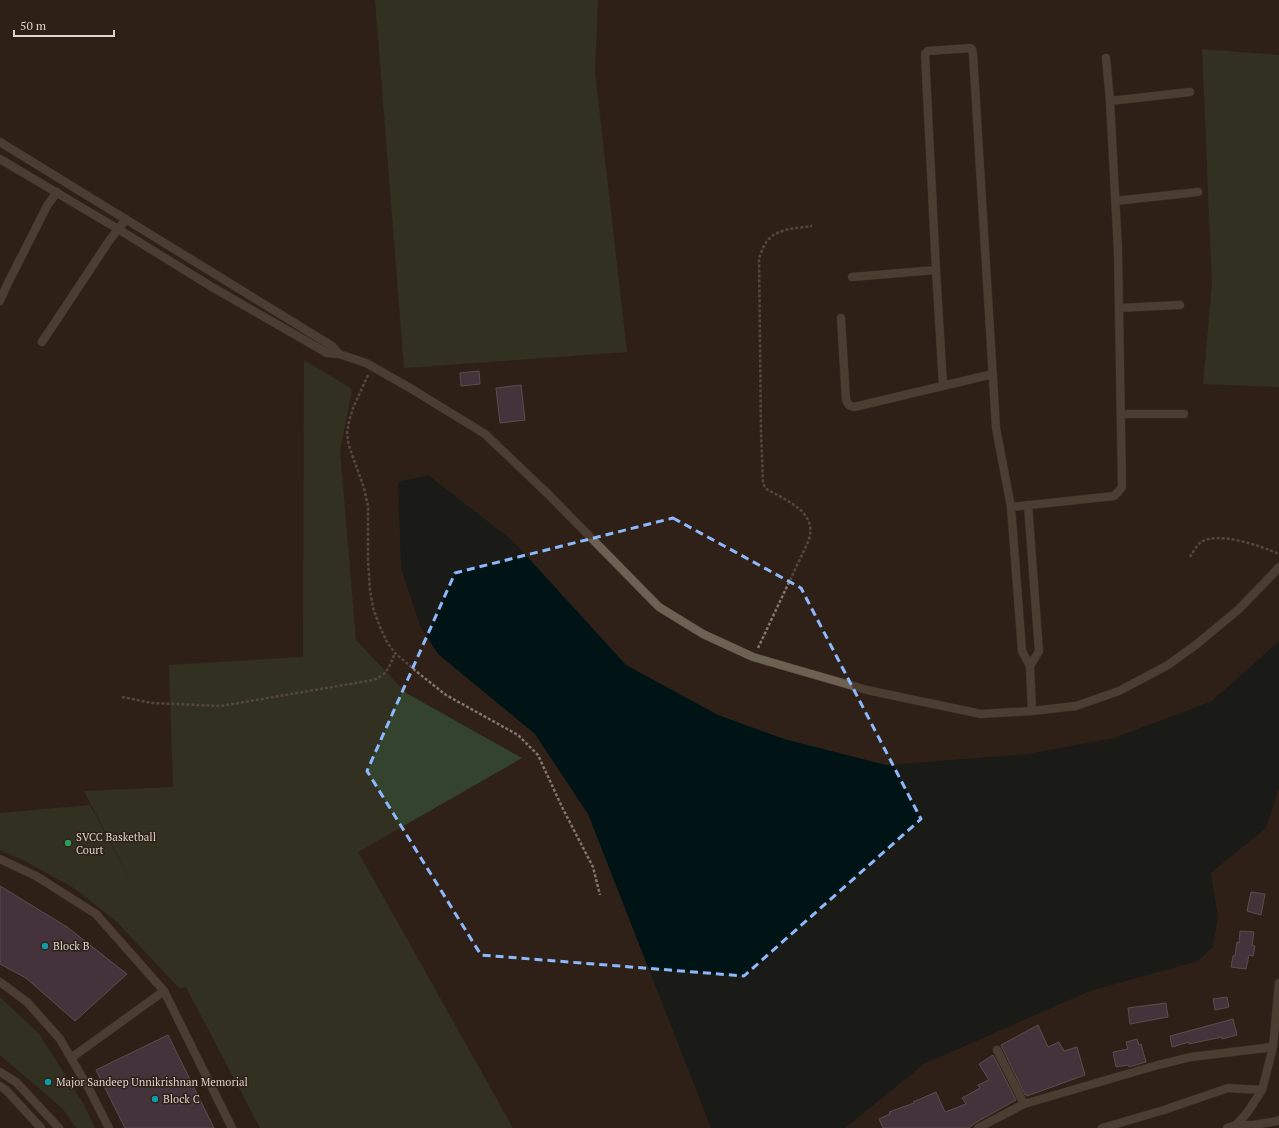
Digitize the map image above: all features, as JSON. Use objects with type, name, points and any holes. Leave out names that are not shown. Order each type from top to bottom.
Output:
[{"type":"street","points":[[943,385],[925,54],[928,51],[970,48],[972,49],[973,54],[996,428],[1011,507],[1022,651],[1030,666],[1032,711]]},
{"type":"street","points":[[1011,507],[1114,496],[1122,487],[1118,251],[1110,101],[1106,58]]},
{"type":"street","points":[[1110,101],[1190,92]]},
{"type":"street","points":[[0,142],[332,346],[339,354]]},
{"type":"street","points":[[0,159],[57,192],[212,287],[328,353],[339,354],[372,366],[485,434],[548,494],[659,607],[704,634],[753,657],[867,690],[981,714],[1032,711],[1076,706],[1119,692],[1168,665],[1239,610],[1279,567]]},
{"type":"street","points":[[0,301],[47,206],[57,192]]},
{"type":"street","points":[[1115,201],[1198,192]]},
{"type":"street","points":[[42,342],[126,219]]},
{"type":"street","points":[[852,277],[936,270]]},
{"type":"street","points":[[1119,308],[1180,305]]},
{"type":"street","points":[[841,318],[846,400],[849,405],[854,407],[993,374]]},
{"type":"street","points":[[1121,414],[1184,414]]},
{"type":"street","points":[[1028,506],[1039,651],[1030,666]]},
{"type":"street","points":[[0,859],[36,876],[96,914],[164,991],[232,1128]]},
{"type":"street","points":[[0,982],[27,1002],[60,1039],[89,1089],[109,1128]]},
{"type":"street","points":[[1236,1125],[1262,1090],[1273,1048],[1279,984]]},
{"type":"street","points":[[71,1058],[164,991]]},
{"type":"street","points":[[978,1128],[1024,1104],[1158,1065],[1191,1057],[1273,1048]]},
{"type":"street","points":[[997,1050],[1024,1104]]},
{"type":"street","points":[[0,1072],[16,1082],[59,1128]]},
{"type":"street","points":[[0,1086],[7,1091],[41,1128]]},
{"type":"street","points":[[1102,1128],[1164,1110],[1228,1088],[1262,1090]]},
{"type":"street","points":[[1227,1128],[1236,1125],[1254,1125],[1279,1120]]},
{"type":"path","points":[[753,657],[808,542],[811,527],[805,515],[796,506],[768,490],[763,483],[759,258],[764,246],[770,238],[780,232],[812,226]]},
{"type":"path","points":[[372,366],[353,408],[347,434],[349,446],[364,488],[368,506],[368,560],[370,590],[373,608],[380,627],[387,642],[395,653],[446,695],[518,735],[538,755],[592,867],[600,895]]},
{"type":"path","points":[[1190,557],[1200,543],[1213,538],[1236,540],[1262,547],[1279,554]]},
{"type":"path","points":[[122,697],[152,702],[221,706],[373,680],[381,677],[387,671],[395,653]]},
{"type":"highlighted area","points":[[673,518],[801,588],[921,819],[744,976],[481,955],[367,771],[455,573]]},
{"type":"green space","points":[[375,0],[598,0],[595,72],[627,352],[404,368]]},
{"type":"green space","points":[[1202,49],[1279,55],[1279,387],[1203,384],[1212,283]]},
{"type":"green space","points":[[304,360],[352,389],[340,451],[356,640],[406,693],[522,758],[358,852],[513,1128],[260,1128],[186,987],[180,989],[117,922],[74,888],[25,861],[0,850],[0,813],[90,805],[134,887],[84,791],[173,787],[169,665],[303,657]]},
{"type":"green space","points":[[0,997],[39,1034],[83,1103],[95,1128],[76,1128],[63,1109],[0,1055]]},
{"type":"shaded area","points":[[428,475],[512,540],[626,665],[718,715],[784,739],[886,765],[1027,754],[1114,738],[1212,701],[1279,641],[1279,788],[1266,828],[1211,873],[1218,917],[1213,947],[1198,961],[1090,991],[924,1064],[845,1128],[711,1128],[588,814],[535,734],[438,654],[420,626],[401,568],[398,482]]},
{"type":"building","points":[[479,371],[480,384],[461,386],[460,373]]},
{"type":"building","points":[[521,385],[525,420],[500,423],[496,388]]},
{"type":"building","name":"Block B","points":[[0,886],[67,927],[127,974],[75,1021],[26,978],[0,964]]},
{"type":"building","points":[[1251,892],[1265,894],[1261,915],[1247,911]]},
{"type":"building","points":[[1240,931],[1254,932],[1252,945],[1255,946],[1253,956],[1249,955],[1246,969],[1231,967],[1233,956],[1235,956],[1237,942],[1239,943]]},
{"type":"building","points":[[1227,997],[1229,1007],[1215,1010],[1213,999]]},
{"type":"building","points":[[1166,1003],[1168,1017],[1130,1024],[1128,1008]]},
{"type":"building","points":[[1233,1019],[1237,1035],[1189,1044],[1189,1042],[1172,1047],[1170,1036]]},
{"type":"building","points":[[1038,1025],[1048,1047],[1059,1042],[1064,1051],[1077,1047],[1085,1075],[1027,1096],[1027,1094],[1025,1095],[1001,1045]]},
{"type":"building","name":"Block C","points":[[168,1035],[214,1128],[125,1128],[96,1070]]},
{"type":"building","points":[[1137,1039],[1139,1045],[1141,1044],[1146,1062],[1129,1067],[1128,1065],[1116,1067],[1113,1052],[1128,1049],[1126,1042]]},
{"type":"building","points":[[993,1055],[1016,1100],[975,1123],[969,1128],[883,1128],[879,1119],[890,1114],[889,1112],[914,1103],[913,1102],[936,1092],[945,1112],[966,1104],[962,1098],[980,1088],[978,1085],[989,1080],[979,1064]]},
{"type":"place","name":"SVCC Basketball Court","points":[[68,843]]},
{"type":"place","name":"Block B","points":[[45,946]]},
{"type":"place","name":"Major Sandeep Unnikrishnan Memorial","points":[[48,1082]]},
{"type":"place","name":"Block C","points":[[155,1099]]}]
